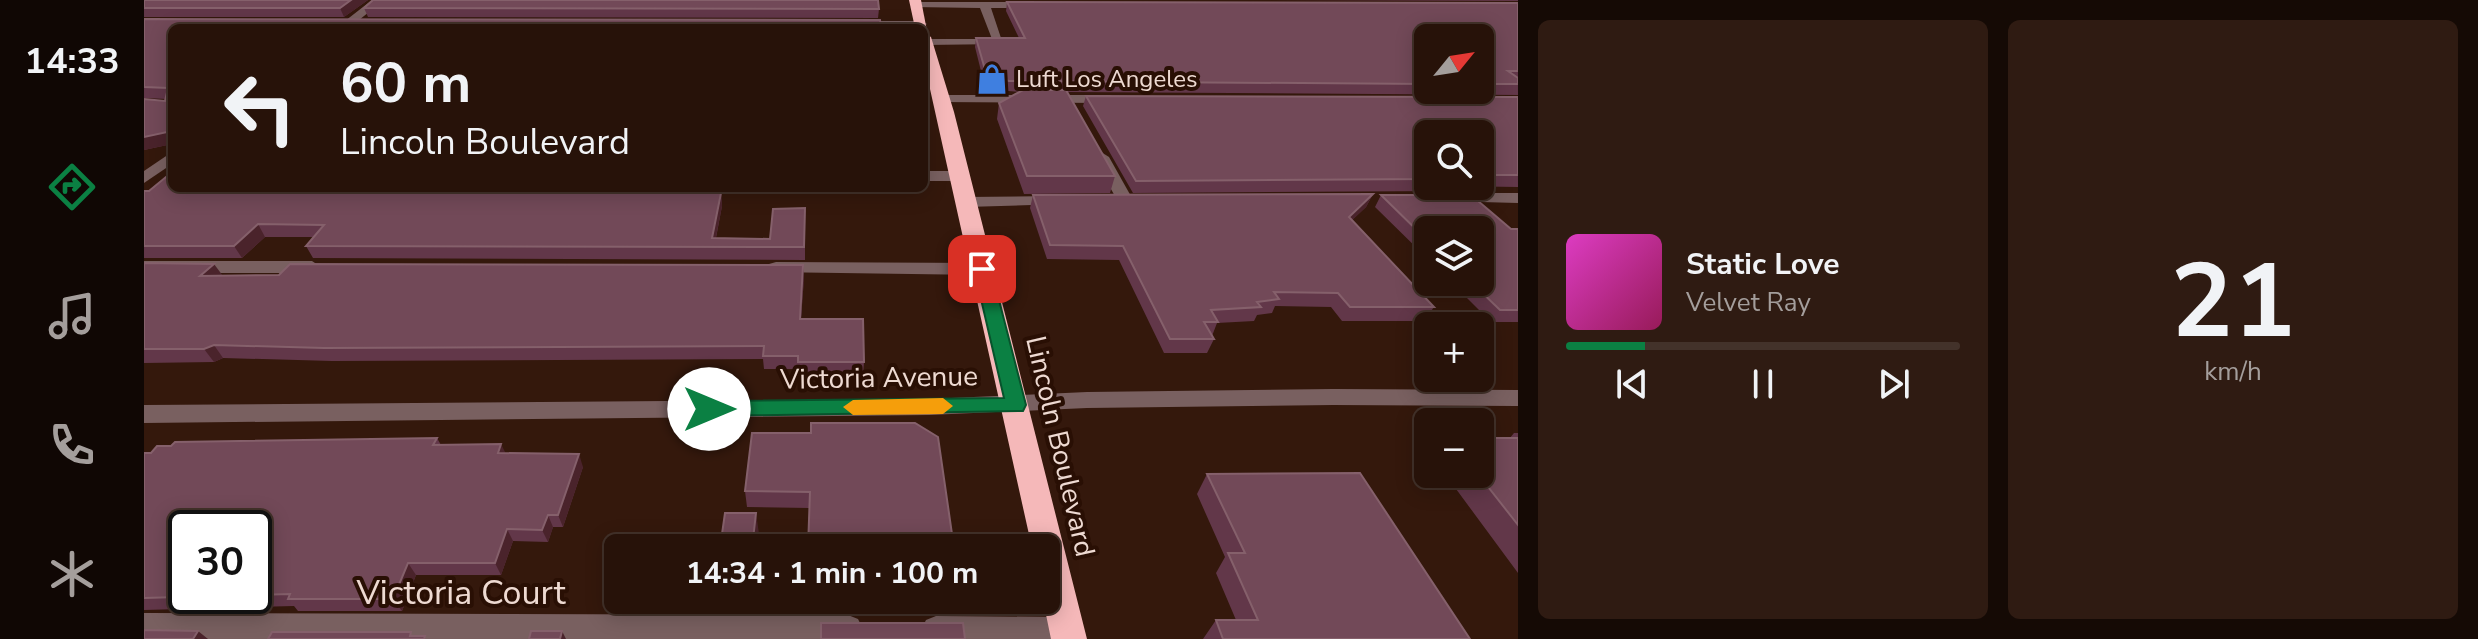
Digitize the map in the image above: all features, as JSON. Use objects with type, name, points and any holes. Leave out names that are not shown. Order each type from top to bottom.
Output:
[{"type":"highway","name":"Lincoln Boulevard","points":[[916,2],[921,24]]},
{"type":"highway","name":"Lincoln Boulevard","points":[[928,50],[1016,405],[1068,635]]},
{"type":"street","points":[[343,24],[379,0]]},
{"type":"street","points":[[916,2],[1047,5]]},
{"type":"street","points":[[928,34],[999,42],[984,5]]},
{"type":"street","points":[[358,24],[375,23]]},
{"type":"street","points":[[928,104],[1071,104],[1130,99]]},
{"type":"street","points":[[1096,148],[1125,199]]},
{"type":"street","points":[[146,175],[168,160]]},
{"type":"street","points":[[146,175],[168,174]]},
{"type":"street","points":[[928,176],[959,176]]},
{"type":"street","points":[[1494,198],[1518,198]]},
{"type":"street","points":[[966,202],[1079,201]]},
{"type":"street","points":[[144,267],[335,267]]},
{"type":"street","points":[[750,268],[982,269]]},
{"type":"street","name":"Victoria Avenue","points":[[144,414],[1016,405],[1087,400],[1518,398]]},
{"type":"street","name":"Victoria Court","points":[[144,627],[871,629]]},
{"type":"street","points":[[903,630],[1068,635]]},
{"type":"building","points":[[144,0],[351,0],[340,8],[144,8]]},
{"type":"building","points":[[373,0],[878,0],[879,9],[364,8]]},
{"type":"building","points":[[1007,2],[1518,3],[1518,71],[1508,71],[1518,78],[1518,84],[1494,84],[1494,24],[1414,24],[1414,84],[1009,81],[986,73],[976,38],[1025,38]]},
{"type":"building","points":[[144,19],[880,20],[880,24],[168,24],[168,88],[144,87]]},
{"type":"building","points":[[168,88],[168,132],[144,137],[144,99],[165,101]]},
{"type":"building","points":[[1023,90],[1066,90],[1115,176],[1027,176],[999,103]]},
{"type":"building","points":[[1086,96],[1414,97],[1414,104],[1494,104],[1494,97],[1518,97],[1518,175],[1494,175],[1494,120],[1414,120],[1414,179],[1136,181]]},
{"type":"building","points":[[168,175],[168,192],[721,193],[712,238],[770,239],[773,209],[805,208],[804,247],[306,246],[324,225],[258,224],[234,246],[144,246],[144,191],[149,191]]},
{"type":"building","points":[[1373,194],[1349,217],[1414,286],[1414,296],[1424,296],[1434,307],[1350,307],[1338,293],[1274,292],[1279,299],[1257,302],[1261,307],[1211,310],[1218,322],[1204,322],[1214,339],[1170,339],[1123,246],[1050,245],[1033,195]]},
{"type":"building","points":[[1381,195],[1414,195],[1414,200],[1477,200],[1511,229],[1518,229],[1518,310],[1500,310],[1486,296],[1494,296],[1494,216],[1414,216],[1414,227]]},
{"type":"building","points":[[144,263],[214,264],[200,276],[279,275],[290,264],[803,265],[800,319],[863,319],[864,362],[798,362],[798,356],[763,356],[764,346],[324,348],[214,345],[204,349],[144,349]]},
{"type":"building","points":[[811,423],[915,423],[938,437],[952,534],[808,534],[810,492],[745,491],[752,433],[811,433]]},
{"type":"building","points":[[437,438],[433,445],[501,444],[498,453],[579,454],[558,515],[548,515],[542,530],[507,529],[495,563],[408,563],[393,599],[288,599],[290,594],[272,594],[272,510],[168,510],[168,597],[144,598],[144,453],[151,453],[157,446],[171,446],[175,442]]},
{"type":"building","points":[[1494,438],[1518,438],[1518,525],[1489,488],[1494,488]]},
{"type":"building","points":[[1360,473],[1470,639],[1223,639],[1216,620],[1258,620],[1228,553],[1245,553],[1207,474]]},
{"type":"building","points":[[725,513],[756,513],[754,534],[722,534]]},
{"type":"building","points":[[821,623],[963,623],[965,639],[821,639]]},
{"type":"building","points":[[144,630],[198,631],[193,639],[144,639]]},
{"type":"building","points":[[531,631],[562,631],[560,639],[529,639]]},
{"type":"building","points":[[272,632],[411,632],[410,636],[425,636],[424,639],[268,639]]},
{"type":"slow traffic","points":[[853,407],[943,406]]},
{"type":"place","name":"Luft Los Angeles","points":[[992,79]]},
{"type":"route","points":[[709,409],[1016,405],[982,269]]}]
